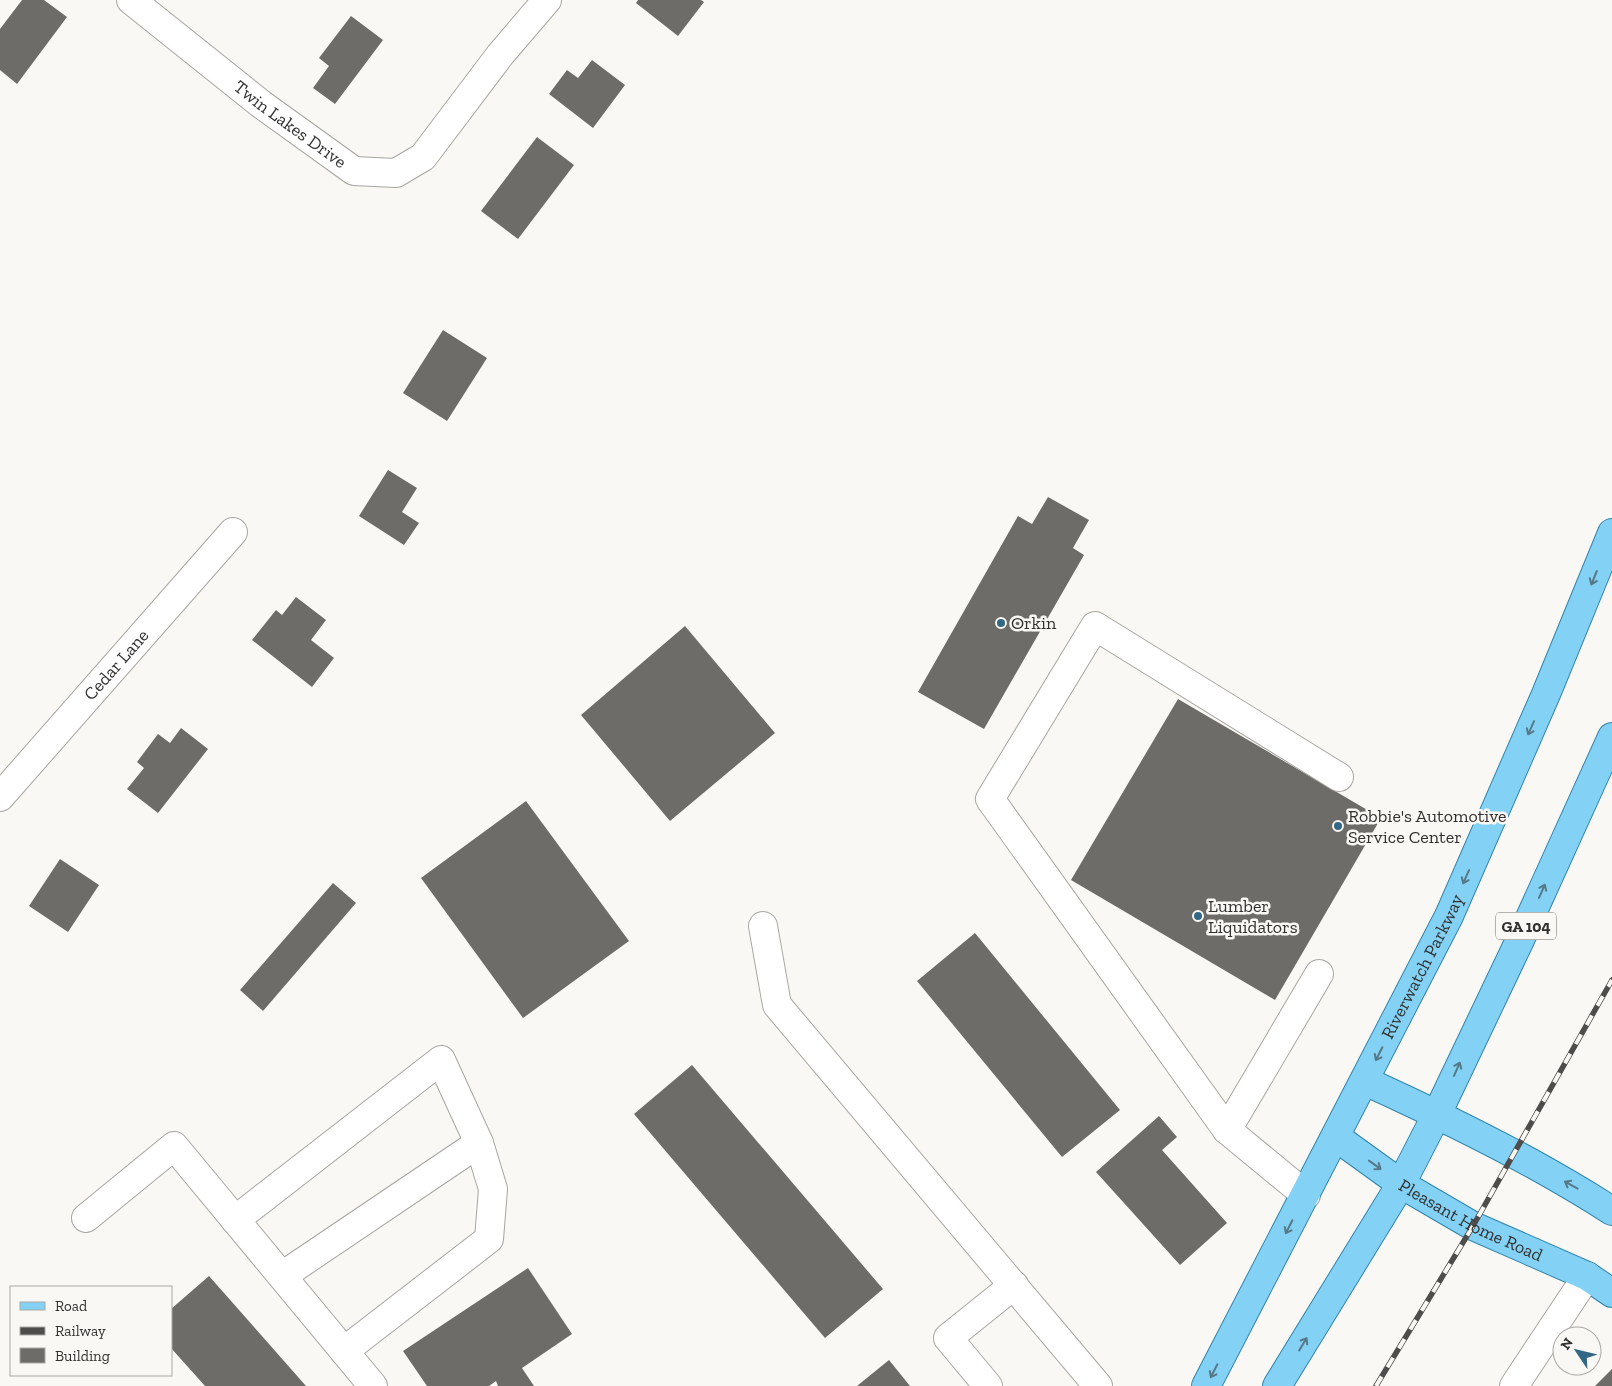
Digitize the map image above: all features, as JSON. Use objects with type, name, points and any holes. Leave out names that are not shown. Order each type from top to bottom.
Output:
[{"type":"main road","name":"Riverwatch Parkway","points":[[1206,1386],[1449,916],[1546,694],[1612,533]]},
{"type":"main road","name":"GA 104","points":[[1437,1114],[1519,942],[1612,737]]},
{"type":"main road","points":[[1365,1080],[1437,1114],[1588,1195],[1612,1211]]},
{"type":"main road","points":[[1277,1386],[1401,1184],[1437,1114]]},
{"type":"main road","name":"Pleasant Home Road","points":[[1336,1137],[1401,1184],[1473,1226],[1587,1276],[1612,1293]]},
{"type":"street","name":"Twin Lakes Drive","points":[[131,0],[261,104],[354,171],[396,173],[423,157],[500,55],[547,0]]},
{"type":"street","name":"Cedar Lane","points":[[0,797],[234,532]]},
{"type":"street","points":[[1306,1195],[1227,1130],[990,799],[1095,626],[1339,777]]},
{"type":"street","points":[[763,926],[777,1004],[1098,1386]]},
{"type":"street","points":[[1227,1130],[1319,974]]},
{"type":"street","points":[[235,1220],[441,1060],[479,1143],[493,1189],[489,1239],[344,1351]]},
{"type":"street","points":[[282,1276],[479,1143]]},
{"type":"street","points":[[86,1218],[174,1146],[373,1386]]},
{"type":"street","points":[[1514,1386],[1587,1276]]},
{"type":"street","points":[[988,1386],[948,1338],[1014,1285]]},
{"type":"building","points":[[22,0],[44,0],[67,17],[17,84],[0,70],[0,29]]},
{"type":"building","points":[[638,0],[701,0],[704,2],[678,36],[636,3]]},
{"type":"building","points":[[351,16],[383,40],[335,104],[313,88],[329,66],[319,58]]},
{"type":"building","points":[[592,60],[625,85],[593,128],[549,94],[567,70],[578,78]]},
{"type":"building","points":[[537,137],[574,165],[518,239],[481,211]]},
{"type":"building","points":[[443,330],[487,358],[447,421],[403,393]]},
{"type":"building","points":[[388,470],[417,488],[402,512],[419,523],[404,545],[359,516]]},
{"type":"building","name":"Orkin","points":[[1048,497],[1089,520],[1073,548],[1084,555],[984,729],[918,692],[1018,516],[1032,524]]},
{"type":"building","points":[[296,597],[326,620],[311,640],[334,658],[312,687],[252,640],[276,610],[282,615]]},
{"type":"building","points":[[685,626],[775,733],[670,821],[581,715]]},
{"type":"building","points":[[1178,699],[1381,818],[1275,1000],[1071,880]]},
{"type":"building","points":[[181,728],[208,749],[158,813],[127,789],[144,768],[137,762],[158,734],[170,743]]},
{"type":"building","points":[[526,801],[629,941],[523,1018],[421,878]]},
{"type":"building","points":[[60,859],[99,885],[68,932],[29,906]]},
{"type":"building","points":[[333,883],[356,903],[263,1011],[240,990]]},
{"type":"building","points":[[975,933],[1120,1110],[1062,1157],[917,981]]},
{"type":"building","points":[[692,1065],[883,1289],[825,1338],[634,1114]]},
{"type":"building","points":[[1159,1116],[1177,1137],[1162,1150],[1227,1223],[1180,1265],[1096,1172]]},
{"type":"building","points":[[528,1268],[572,1334],[522,1368],[534,1386],[498,1386],[496,1381],[489,1386],[427,1386],[403,1351]]},
{"type":"building","points":[[209,1276],[306,1386],[205,1386],[172,1349],[172,1308]]},
{"type":"building","points":[[889,1360],[910,1386],[857,1386]]},
{"type":"building","points":[[1612,1369],[1612,1386],[1595,1386]]},
{"type":"railway","points":[[1376,1386],[1473,1226],[1612,980]]},
{"type":"place","name":"Orkin","points":[[1001,623]]},
{"type":"place","name":"Robbie's Automotive Service Center","points":[[1338,826]]},
{"type":"place","name":"Lumber Liquidators","points":[[1198,916]]}]
